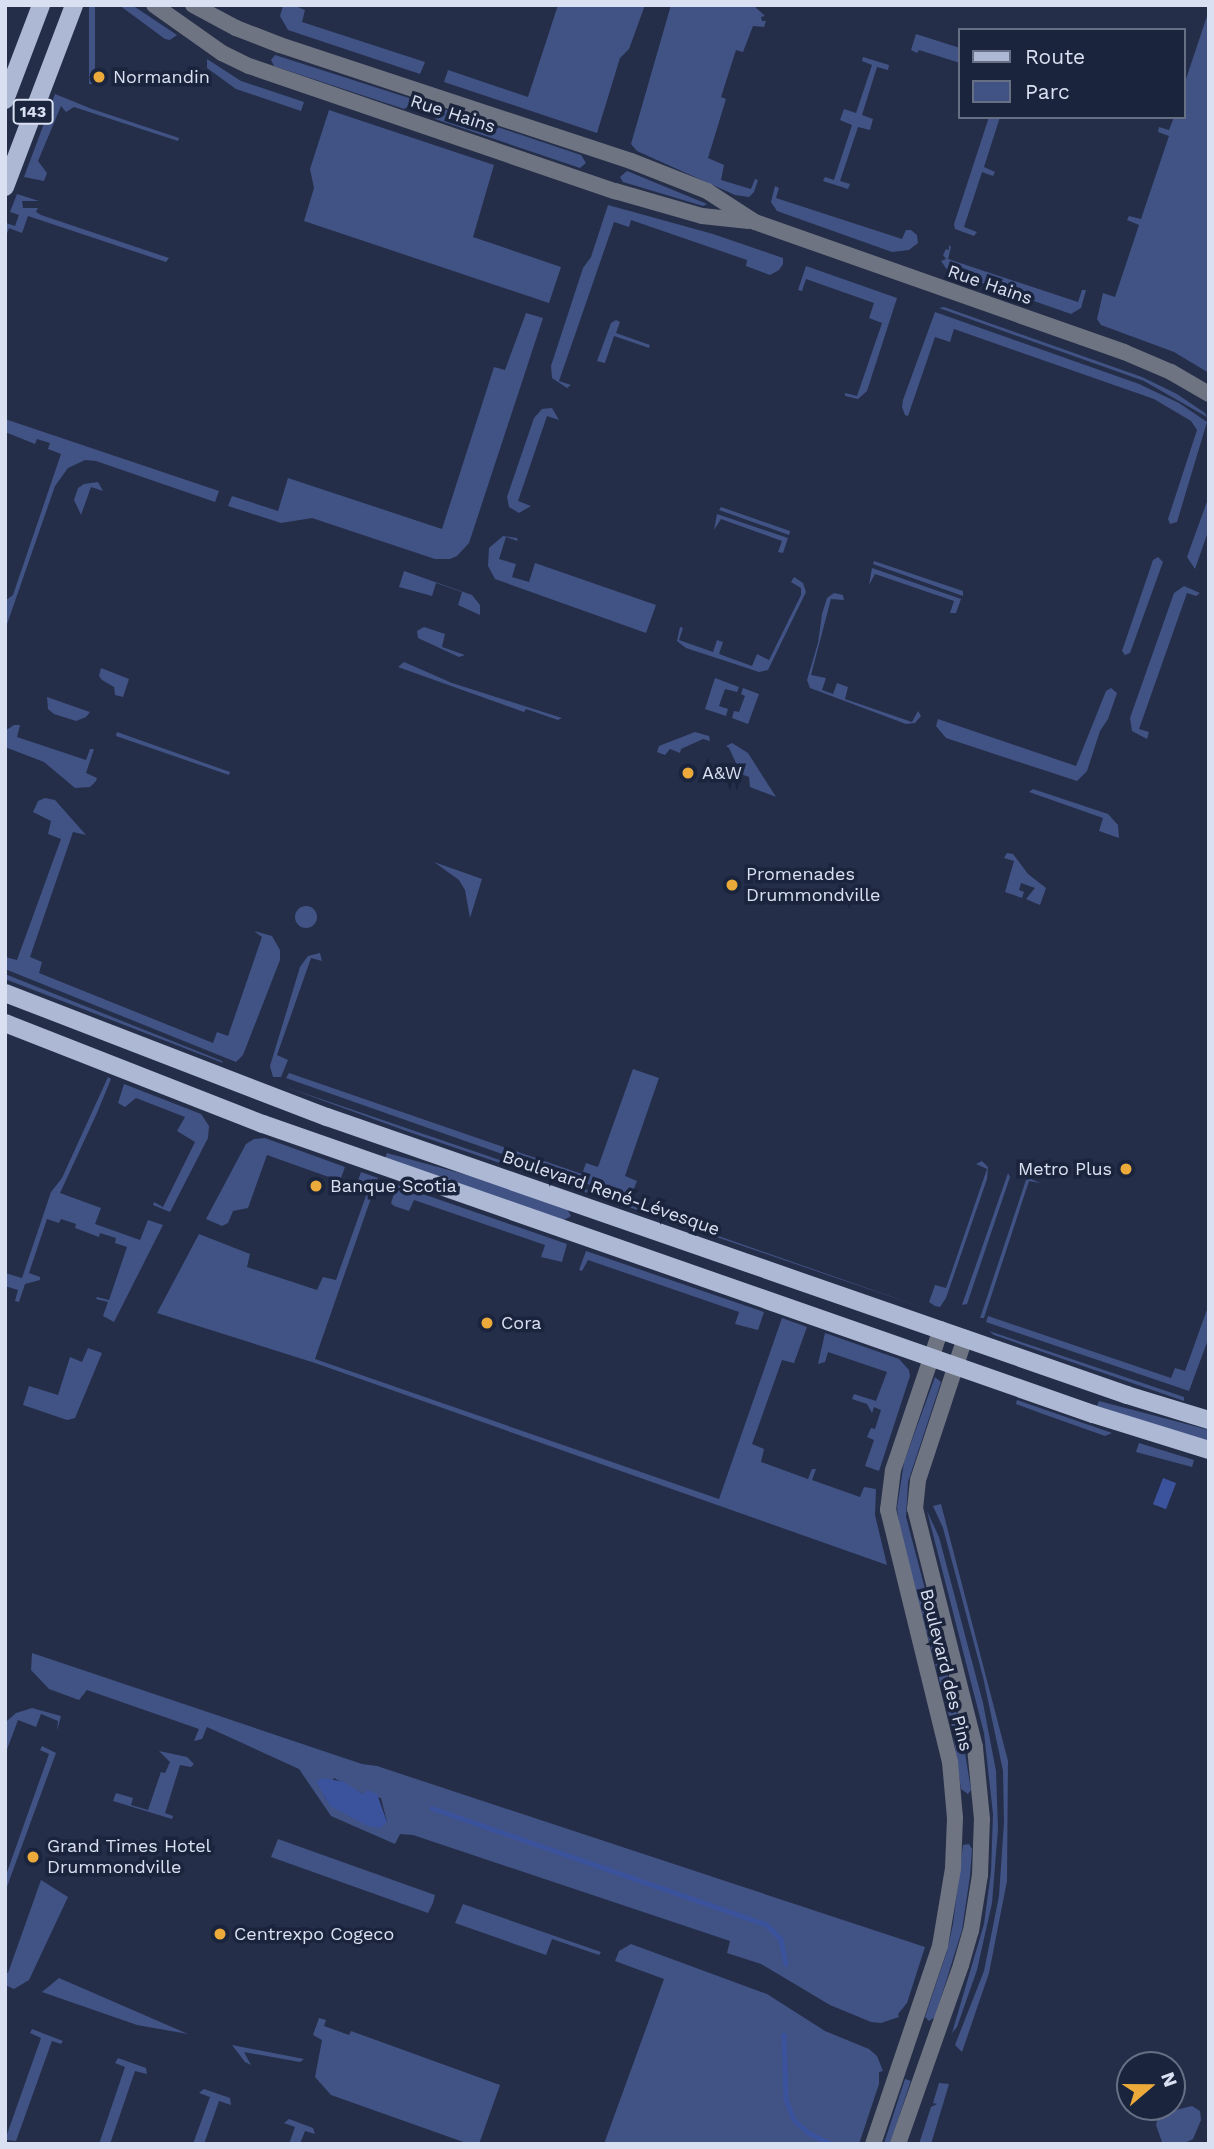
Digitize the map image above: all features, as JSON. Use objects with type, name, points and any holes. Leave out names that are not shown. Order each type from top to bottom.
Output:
[{"type":"main road","name":"143","points":[[5,100],[41,5]]},
{"type":"main road","name":"143","points":[[5,187],[74,5]]},
{"type":"main road","name":"Boulevard René-Lévesque","points":[[5,993],[327,1117],[1127,1395],[1209,1420]]},
{"type":"main road","points":[[5,1023],[263,1124],[1093,1414],[1209,1450]]},
{"type":"street","name":"Rue Hains","points":[[154,5],[222,53],[249,66],[615,191],[702,216],[755,222],[1124,352],[1171,372],[1209,394]]},
{"type":"street","name":"Rue Hains","points":[[194,5],[216,19],[269,41],[631,161],[707,191],[755,222]]},
{"type":"street","name":"Boulevard des Pins","points":[[873,2144],[940,1946],[953,1868],[955,1818],[950,1762],[888,1510],[893,1470],[941,1329]]},
{"type":"street","name":"Boulevard des Pins","points":[[898,2144],[961,1965],[972,1922],[979,1875],[981,1807],[975,1747],[915,1509],[918,1480],[965,1338]]},
{"type":"green space","points":[[89,5],[95,5],[95,84],[89,84]]},
{"type":"green space","points":[[119,5],[132,5],[177,35],[170,40],[165,39]]},
{"type":"green space","points":[[293,5],[305,10],[302,22],[425,62],[420,74],[288,30],[280,16],[283,6]]},
{"type":"green space","points":[[558,5],[645,5],[629,49],[620,58],[597,133],[444,82],[448,70],[528,97]]},
{"type":"green space","points":[[671,5],[753,5],[765,16],[761,17],[762,21],[766,21],[764,27],[753,26],[743,52],[736,50],[721,97],[726,99],[708,158],[724,165],[721,180],[751,189],[755,179],[758,180],[749,197],[735,195],[637,151],[631,144]]},
{"type":"green space","points":[[1209,10],[1209,373],[1174,352],[1101,325],[1097,319],[1103,293],[1115,297],[1139,225],[1127,220],[1129,216],[1141,219],[1169,136],[1158,132],[1159,127],[1169,130],[1173,119],[1186,119],[1186,79]]},
{"type":"green space","points":[[916,34],[958,47],[958,62],[919,50],[917,53],[911,50]]},
{"type":"green space","points":[[275,55],[409,98],[409,106],[404,109],[274,66],[271,60]]},
{"type":"green space","points":[[863,57],[889,65],[888,70],[877,67],[862,115],[873,119],[870,130],[858,127],[840,181],[850,184],[848,189],[823,181],[825,177],[834,180],[852,125],[840,120],[844,109],[856,113],[872,65],[862,61]]},
{"type":"green space","points":[[207,59],[241,81],[304,102],[301,111],[236,89],[207,68]]},
{"type":"green space","points":[[55,94],[179,138],[178,141],[74,107],[66,112],[61,106],[38,161],[47,173],[44,181],[24,177]]},
{"type":"green space","points":[[441,108],[581,155],[586,163],[580,168],[435,119],[435,110]]},
{"type":"green space","points":[[329,110],[494,165],[473,237],[561,267],[549,303],[304,221],[314,188],[310,169]]},
{"type":"green space","points":[[988,119],[999,119],[984,167],[995,172],[993,176],[982,172],[964,227],[977,232],[974,236],[955,229],[954,224]]},
{"type":"green space","points":[[627,171],[707,204],[703,206],[623,182],[620,177]]},
{"type":"green space","points":[[775,186],[779,188],[776,198],[902,239],[906,230],[911,230],[917,235],[918,243],[909,250],[892,252],[777,211],[771,202]]},
{"type":"green space","points":[[17,194],[39,201],[22,201],[23,208],[38,208],[36,212],[41,215],[169,258],[166,262],[28,216],[22,233],[9,228],[5,239],[6,223],[15,226],[19,215],[10,212]]},
{"type":"green space","points":[[608,205],[713,234],[783,258],[783,264],[770,275],[746,266],[747,260],[631,220],[629,227],[614,222],[559,381],[571,385],[567,388],[552,378],[551,366],[583,268],[591,257]]},
{"type":"green space","points":[[949,245],[951,247],[948,259],[1078,302],[1082,290],[1086,290],[1081,308],[1071,314],[948,271],[941,261],[946,259],[943,255],[946,249],[949,250]]},
{"type":"green space","points":[[806,266],[897,298],[867,391],[858,399],[845,396],[845,393],[857,396],[882,323],[869,318],[874,303],[806,279],[802,291],[798,290]]},
{"type":"green space","points":[[944,307],[1142,377],[1177,394],[1207,417],[1144,381],[939,308]]},
{"type":"green space","points":[[935,312],[1139,384],[1179,403],[1207,422],[1177,522],[1170,524],[1168,519],[1197,430],[1191,421],[1154,399],[954,329],[950,342],[935,337],[908,416],[905,415],[903,400]]},
{"type":"green space","points":[[526,313],[543,318],[469,543],[457,556],[435,559],[312,518],[281,523],[228,506],[232,496],[278,511],[288,478],[442,529],[494,367],[505,370]]},
{"type":"green space","points":[[616,320],[620,322],[616,333],[650,345],[649,348],[614,336],[605,363],[597,361],[611,323]]},
{"type":"green space","points":[[552,408],[559,420],[547,416],[518,501],[531,506],[519,513],[509,507],[507,497],[534,418],[542,409]]},
{"type":"green space","points":[[5,419],[219,491],[215,502],[96,461],[85,460],[68,468],[55,486],[5,630],[5,601],[13,595],[61,454],[48,449],[50,443],[37,439],[35,444],[5,432]]},
{"type":"green space","points":[[98,482],[103,491],[91,487],[81,515],[74,500],[78,488],[84,484]]},
{"type":"green space","points":[[1209,496],[1209,529],[1195,569],[1187,557]]},
{"type":"green space","points":[[721,507],[790,531],[789,535],[719,510]]},
{"type":"green space","points":[[717,514],[788,538],[783,553],[778,552],[782,541],[721,519],[714,530]]},
{"type":"green space","points":[[503,536],[517,538],[518,541],[506,537],[499,559],[516,564],[512,577],[529,582],[535,563],[656,605],[646,633],[495,579],[488,566],[489,548]]},
{"type":"green space","points":[[1158,557],[1163,562],[1130,653],[1125,655],[1122,651],[1153,560]]},
{"type":"green space","points":[[874,561],[963,591],[963,596],[873,564]]},
{"type":"green space","points":[[872,568],[961,599],[956,613],[950,613],[954,601],[875,574],[869,585]]},
{"type":"green space","points":[[404,571],[472,595],[480,605],[480,615],[458,605],[462,592],[436,583],[432,596],[399,587]]},
{"type":"green space","points":[[794,577],[803,583],[806,592],[768,670],[759,672],[686,648],[677,641],[680,627],[683,628],[679,640],[713,652],[717,640],[723,642],[719,654],[752,666],[757,654],[769,660],[801,595],[801,588],[791,582]]},
{"type":"green space","points":[[1184,586],[1200,593],[1196,596],[1187,593],[1139,729],[1149,732],[1147,739],[1132,731],[1130,718],[1174,593]]},
{"type":"green space","points":[[834,593],[843,595],[844,600],[831,599],[811,675],[826,678],[822,690],[833,694],[837,683],[848,687],[845,699],[912,722],[918,711],[921,716],[915,723],[906,724],[810,688],[807,680],[818,643],[822,614],[827,598]]},
{"type":"green space","points":[[424,627],[445,634],[442,647],[465,655],[459,657],[418,638],[417,631]]},
{"type":"green space","points":[[404,662],[452,683],[562,718],[558,720],[526,709],[524,712],[398,667]]},
{"type":"green space","points":[[101,668],[129,679],[123,697],[115,695],[114,687],[102,680],[99,676]]},
{"type":"green space","points":[[715,678],[739,687],[737,692],[725,689],[719,706],[728,709],[726,716],[705,709]]},
{"type":"green space","points":[[743,688],[759,694],[748,724],[732,718],[734,711],[739,712],[745,696],[741,694]]},
{"type":"green space","points":[[1111,688],[1117,693],[1108,719],[1100,731],[1087,771],[1077,781],[946,738],[936,726],[938,719],[1076,766],[1106,691]]},
{"type":"green space","points":[[47,697],[90,712],[76,721],[54,714],[48,709]]},
{"type":"green space","points":[[14,725],[20,725],[17,737],[86,760],[90,749],[94,749],[86,773],[97,778],[96,781],[90,787],[75,788],[44,762],[5,747],[5,731]]},
{"type":"green space","points":[[117,732],[230,772],[229,775],[116,736]]},
{"type":"green space","points":[[695,732],[709,736],[710,741],[703,739],[681,749],[680,753],[670,749],[665,755],[657,752],[659,746]]},
{"type":"green space","points":[[732,743],[748,753],[776,797],[750,787],[749,777],[741,774],[726,746]]},
{"type":"green space","points":[[1033,789],[1108,814],[1118,825],[1119,838],[1099,831],[1103,818],[1029,792]]},
{"type":"green space","points":[[45,798],[55,800],[86,835],[73,832],[30,957],[42,962],[39,973],[213,1043],[217,1032],[228,1036],[262,937],[254,931],[272,936],[280,950],[280,960],[243,1055],[236,1062],[5,969],[5,957],[17,960],[61,839],[48,834],[51,821],[33,812],[38,801]]},
{"type":"green space","points":[[1007,853],[1013,854],[1028,874],[1046,888],[1040,905],[1026,899],[1035,888],[1021,883],[1019,890],[1024,892],[1022,898],[1005,892],[1014,861],[1004,858]]},
{"type":"green space","points":[[434,862],[482,879],[470,918],[465,890],[459,880]]},
{"type":"green space","points":[[302,906],[310,906],[317,913],[317,921],[310,928],[302,928],[295,921],[295,913]]},
{"type":"green space","points":[[320,953],[322,961],[311,958],[277,1055],[288,1060],[281,1077],[273,1077],[270,1066],[300,967],[308,956]]},
{"type":"green space","points":[[5,974],[222,1061],[223,1063],[5,979]]},
{"type":"green space","points":[[633,1069],[659,1078],[625,1176],[637,1181],[630,1199],[286,1078],[289,1073],[582,1174],[586,1163],[598,1167]]},
{"type":"green space","points":[[108,1077],[111,1079],[97,1113],[60,1193],[101,1208],[95,1224],[140,1240],[148,1220],[163,1225],[114,1322],[103,1316],[108,1302],[96,1299],[109,1300],[127,1247],[115,1243],[116,1238],[100,1233],[99,1237],[75,1228],[76,1224],[61,1219],[59,1223],[47,1219],[29,1273],[40,1277],[40,1280],[25,1284],[19,1302],[15,1301],[18,1290],[5,1286],[5,1273],[22,1278],[51,1192],[62,1178]]},
{"type":"green space","points":[[124,1084],[201,1114],[209,1126],[208,1138],[170,1212],[153,1205],[154,1202],[163,1207],[195,1142],[177,1131],[185,1117],[136,1098],[125,1107],[118,1103]]},
{"type":"green space","points":[[283,1086],[573,1185],[927,1309],[409,1132]]},
{"type":"green space","points":[[265,1138],[345,1167],[340,1181],[267,1155],[248,1208],[233,1211],[228,1223],[222,1226],[206,1219],[246,1144],[254,1139]]},
{"type":"green space","points":[[387,1153],[467,1175],[567,1209],[571,1216],[564,1220],[385,1158]]},
{"type":"green space","points":[[982,1161],[988,1167],[987,1179],[946,1298],[940,1307],[935,1306],[929,1302],[935,1285],[946,1288],[987,1169],[976,1164]]},
{"type":"green space","points":[[361,1172],[378,1178],[315,1359],[719,1499],[782,1318],[807,1327],[794,1363],[782,1360],[752,1444],[764,1449],[761,1462],[808,1479],[812,1469],[816,1469],[812,1480],[860,1497],[864,1487],[876,1489],[875,1515],[887,1565],[315,1363],[157,1313],[199,1234],[250,1254],[247,1267],[317,1290],[323,1277],[336,1280],[367,1193],[356,1186]]},
{"type":"green space","points":[[1008,1173],[1010,1177],[967,1304],[962,1305]]},
{"type":"green space","points":[[1026,1180],[1040,1183],[1029,1181],[984,1318],[980,1318]]},
{"type":"green space","points":[[397,1185],[567,1244],[562,1262],[541,1257],[545,1245],[414,1200],[409,1211],[394,1206],[391,1203]]},
{"type":"green space","points":[[586,1251],[764,1312],[758,1330],[735,1324],[739,1312],[588,1260],[582,1271],[579,1270]]},
{"type":"green space","points":[[1209,1304],[1209,1337],[1189,1391],[986,1322],[988,1316],[1171,1378],[1175,1368],[1185,1371]]},
{"type":"green space","points":[[989,1331],[1184,1397],[1184,1401],[994,1335]]},
{"type":"green space","points":[[825,1333],[899,1359],[909,1370],[910,1376],[879,1471],[865,1466],[874,1440],[867,1437],[871,1428],[875,1429],[881,1410],[874,1407],[872,1413],[867,1404],[852,1399],[854,1394],[876,1401],[887,1372],[828,1352],[825,1362],[818,1364]]},
{"type":"green space","points":[[88,1348],[102,1353],[75,1418],[67,1420],[23,1405],[29,1386],[58,1395],[70,1357],[82,1362]]},
{"type":"green space","points":[[935,1377],[941,1382],[908,1482],[906,1517],[960,1722],[971,1790],[968,1794],[961,1789],[952,1727],[901,1537],[897,1508],[904,1462]]},
{"type":"green space","points":[[1017,1400],[1112,1433],[1105,1436],[1016,1404]]},
{"type":"green space","points":[[1099,1401],[1209,1430],[1209,1441],[1097,1406]]},
{"type":"green space","points":[[1139,1443],[1194,1460],[1192,1467],[1136,1452]]},
{"type":"green space","points":[[941,1504],[1008,1761],[1007,1881],[989,1973],[962,2052],[955,2045],[984,1971],[999,1896],[1004,1822],[1003,1771],[983,1677],[943,1528],[933,1506]]},
{"type":"green space","points":[[927,1511],[939,1537],[983,1703],[996,1771],[998,1829],[992,1903],[977,1970],[957,2027],[952,2033],[984,1924],[991,1872],[993,1814],[984,1733]]},
{"type":"green space","points":[[32,1653],[362,1764],[377,1766],[925,1947],[907,2003],[898,2014],[899,2017],[881,2023],[871,2022],[830,2005],[761,1964],[727,1953],[730,1941],[413,1835],[400,1834],[395,1844],[331,1816],[299,1769],[207,1727],[202,1739],[194,1741],[199,1729],[87,1690],[79,1700],[49,1689],[31,1670]],"holes":[[[334,1778],[363,1794],[381,1798],[387,1822],[326,1799],[324,1795]]]},
{"type":"green space","points":[[32,1708],[61,1716],[57,1731],[58,1721],[41,1714],[36,1727],[18,1720],[5,1755],[7,1721],[16,1713]]},
{"type":"green space","points":[[42,1746],[56,1753],[5,1892],[5,1878],[49,1754],[40,1750]]},
{"type":"green space","points":[[159,1751],[187,1757],[194,1764],[191,1767],[180,1765],[165,1813],[173,1816],[172,1819],[113,1801],[116,1793],[133,1798],[131,1805],[148,1810],[161,1772],[165,1773],[170,1762]]},
{"type":"green space","points":[[278,1839],[435,1895],[433,1903],[428,1913],[271,1857]]},
{"type":"green space","points":[[969,1844],[972,1849],[970,1876],[962,1930],[935,2017],[929,2021],[925,2017],[953,1924],[963,1845]]},
{"type":"green space","points":[[41,1880],[68,1897],[29,1980],[14,1989],[5,1985],[5,1972],[8,1973]]},
{"type":"green space","points":[[463,1904],[601,1952],[599,1955],[552,1939],[546,1955],[455,1923]]},
{"type":"green space","points":[[631,1944],[767,1994],[825,2031],[869,2049],[877,2056],[883,2071],[879,2072],[879,2084],[859,2144],[604,2144],[664,1979],[615,1961],[619,1951]]},
{"type":"green space","points":[[59,1978],[188,2034],[137,2025],[42,1992]]},
{"type":"green space","points":[[319,2018],[326,2020],[324,2026],[349,2035],[351,2031],[500,2085],[479,2144],[469,2144],[331,2095],[315,2077],[322,2040],[313,2035]]},
{"type":"green space","points":[[32,2029],[63,2041],[61,2044],[52,2041],[16,2141],[5,2140],[41,2038],[30,2033]]},
{"type":"green space","points":[[232,2045],[304,2059],[300,2062],[244,2052],[251,2065],[245,2062]]},
{"type":"green space","points":[[118,2058],[146,2068],[147,2074],[135,2071],[110,2144],[99,2144],[125,2067],[115,2063]]},
{"type":"green space","points":[[905,2079],[911,2081],[890,2144],[884,2144]]},
{"type":"green space","points":[[939,2083],[949,2084],[931,2144],[919,2144],[931,2107],[937,2104],[933,2103]]},
{"type":"green space","points":[[204,2089],[230,2098],[231,2105],[219,2101],[204,2144],[193,2144],[210,2097],[199,2093]]},
{"type":"green space","points":[[1192,2106],[1200,2111],[1201,2120],[1193,2139],[1183,2144],[1162,2142],[1157,2121],[1186,2121],[1186,2107]]},
{"type":"green space","points":[[289,2119],[313,2128],[315,2134],[305,2131],[300,2144],[289,2144],[295,2127],[284,2123]]},
{"type":"shaded area","points":[[1163,1478],[1176,1483],[1166,1509],[1153,1504]]},
{"type":"shaded area","points":[[324,1778],[344,1782],[363,1794],[368,1790],[377,1794],[387,1822],[380,1828],[368,1826],[330,1806],[316,1781]]},
{"type":"waterway","points":[[432,1808],[766,1924],[781,1939],[786,1964]]},
{"type":"waterway","points":[[784,2035],[786,2099],[794,2120],[809,2133],[832,2144]]},
{"type":"place","name":"Normandin","points":[[99,77]]},
{"type":"place","name":"A&W","points":[[688,773]]},
{"type":"place","name":"Promenades Drummondville","points":[[732,885]]},
{"type":"place","name":"Metro Plus","points":[[1126,1169]]},
{"type":"place","name":"Banque Scotia","points":[[316,1186]]},
{"type":"place","name":"Cora","points":[[487,1323]]},
{"type":"place","name":"Grand Times Hotel Drummondville","points":[[33,1857]]},
{"type":"place","name":"Centrexpo Cogeco","points":[[220,1934]]}]
